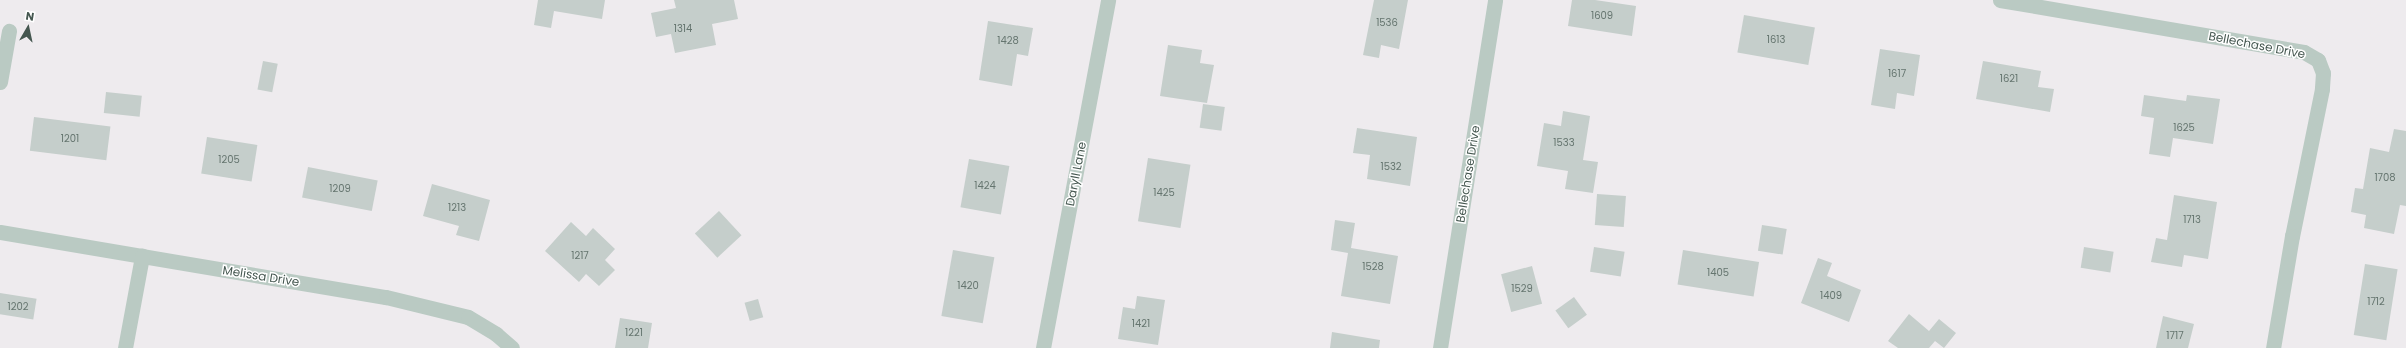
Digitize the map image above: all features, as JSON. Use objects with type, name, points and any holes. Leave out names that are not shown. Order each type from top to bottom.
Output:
[{"type":"street","name":"Daryll Lane","points":[[1044,348],[1108,0]]},
{"type":"street","name":"Bellechase Drive","points":[[1440,348],[1495,0]]},
{"type":"street","name":"Bellechase Drive","points":[[2000,0],[2304,52],[2318,60],[2323,73],[2322,89],[2292,236],[2273,348]]},
{"type":"street","points":[[0,82],[9,31]]},
{"type":"street","name":"Melissa Drive","points":[[0,232],[386,297],[468,317],[496,334],[512,348]]},
{"type":"street","points":[[125,348],[142,256]]},
{"type":"building","points":[[538,0],[605,0],[602,19],[554,11],[551,28],[534,25]]},
{"type":"building","points":[[674,0],[734,0],[738,19],[712,24],[716,45],[675,53],[671,34],[656,37],[651,13],[676,8]]},
{"type":"building","points":[[1374,0],[1408,0],[1399,49],[1381,45],[1379,58],[1363,55]]},
{"type":"building","points":[[1572,0],[1595,0],[1636,6],[1632,36],[1568,26]]},
{"type":"building","points":[[1744,15],[1815,28],[1808,65],[1737,52]]},
{"type":"building","points":[[988,21],[1033,28],[1028,56],[1017,54],[1012,86],[979,80]]},
{"type":"building","points":[[1168,45],[1202,50],[1200,63],[1214,65],[1207,103],[1160,96]]},
{"type":"building","points":[[1880,49],[1920,55],[1914,96],[1897,93],[1895,109],[1871,105]]},
{"type":"building","points":[[263,61],[278,64],[272,92],[257,89]]},
{"type":"building","points":[[1983,61],[2041,71],[2038,87],[2054,89],[2050,112],[1976,99]]},
{"type":"building","points":[[106,92],[142,96],[140,117],[104,113]]},
{"type":"building","points":[[2144,95],[2186,101],[2187,95],[2220,99],[2213,144],[2173,138],[2170,157],[2149,154],[2154,118],[2141,116]]},
{"type":"building","points":[[1203,104],[1225,107],[1221,131],[1200,128]]},
{"type":"building","points":[[1563,111],[1590,116],[1583,160],[1598,162],[1593,193],[1565,189],[1568,171],[1537,166],[1544,123],[1561,126]]},
{"type":"building","points":[[34,117],[110,126],[106,160],[30,151]]},
{"type":"building","points":[[1357,128],[1417,137],[1410,186],[1367,179],[1370,155],[1353,153]]},
{"type":"building","points":[[2394,129],[2406,131],[2406,206],[2400,205],[2394,234],[2364,228],[2366,215],[2351,212],[2355,188],[2363,189],[2370,148],[2389,152]]},
{"type":"building","points":[[207,137],[257,145],[252,182],[201,174]]},
{"type":"building","points":[[1148,158],[1190,165],[1180,228],[1138,221]]},
{"type":"building","points":[[969,159],[1009,166],[1001,214],[960,207]]},
{"type":"building","points":[[308,167],[378,181],[372,211],[302,197]]},
{"type":"building","points":[[432,184],[490,200],[479,241],[456,235],[459,226],[423,216]]},
{"type":"building","points":[[1597,194],[1626,196],[1624,227],[1595,225]]},
{"type":"building","points":[[2174,195],[2217,202],[2208,259],[2184,255],[2182,267],[2151,262],[2156,238],[2167,240]]},
{"type":"building","points":[[719,211],[742,235],[717,258],[695,234]]},
{"type":"building","points":[[1335,220],[1355,223],[1351,248],[1398,256],[1390,304],[1341,296],[1348,253],[1331,250]]},
{"type":"building","points":[[571,222],[586,236],[593,228],[615,249],[605,260],[615,270],[599,286],[586,274],[579,282],[545,251]]},
{"type":"building","points":[[1762,225],[1787,229],[1783,255],[1758,251]]},
{"type":"building","points":[[1594,247],[1625,252],[1621,277],[1590,272]]},
{"type":"building","points":[[2084,247],[2114,252],[2110,272],[2081,268]]},
{"type":"building","points":[[953,250],[994,257],[983,323],[941,316]]},
{"type":"building","points":[[1683,250],[1759,262],[1754,297],[1678,285]]},
{"type":"building","points":[[1818,258],[1832,263],[1827,276],[1861,290],[1849,322],[1801,303]]},
{"type":"building","points":[[2365,264],[2398,269],[2386,340],[2354,335]]},
{"type":"building","points":[[1532,266],[1542,304],[1511,312],[1501,274]]},
{"type":"building","points":[[0,293],[37,299],[33,320],[0,314]]},
{"type":"building","points":[[1137,296],[1165,300],[1158,345],[1118,339],[1123,307],[1135,309]]},
{"type":"building","points":[[1574,297],[1587,315],[1568,328],[1555,311]]},
{"type":"building","points":[[758,299],[763,317],[750,321],[745,303]]},
{"type":"building","points":[[1909,314],[1929,331],[1939,319],[1956,333],[1944,348],[1935,341],[1929,348],[1898,348],[1888,341]]},
{"type":"building","points":[[2163,316],[2194,324],[2188,348],[2156,348]]},
{"type":"building","points":[[620,318],[652,323],[648,348],[615,348]]},
{"type":"building","points":[[1332,332],[1380,340],[1379,348],[1330,348]]}]
